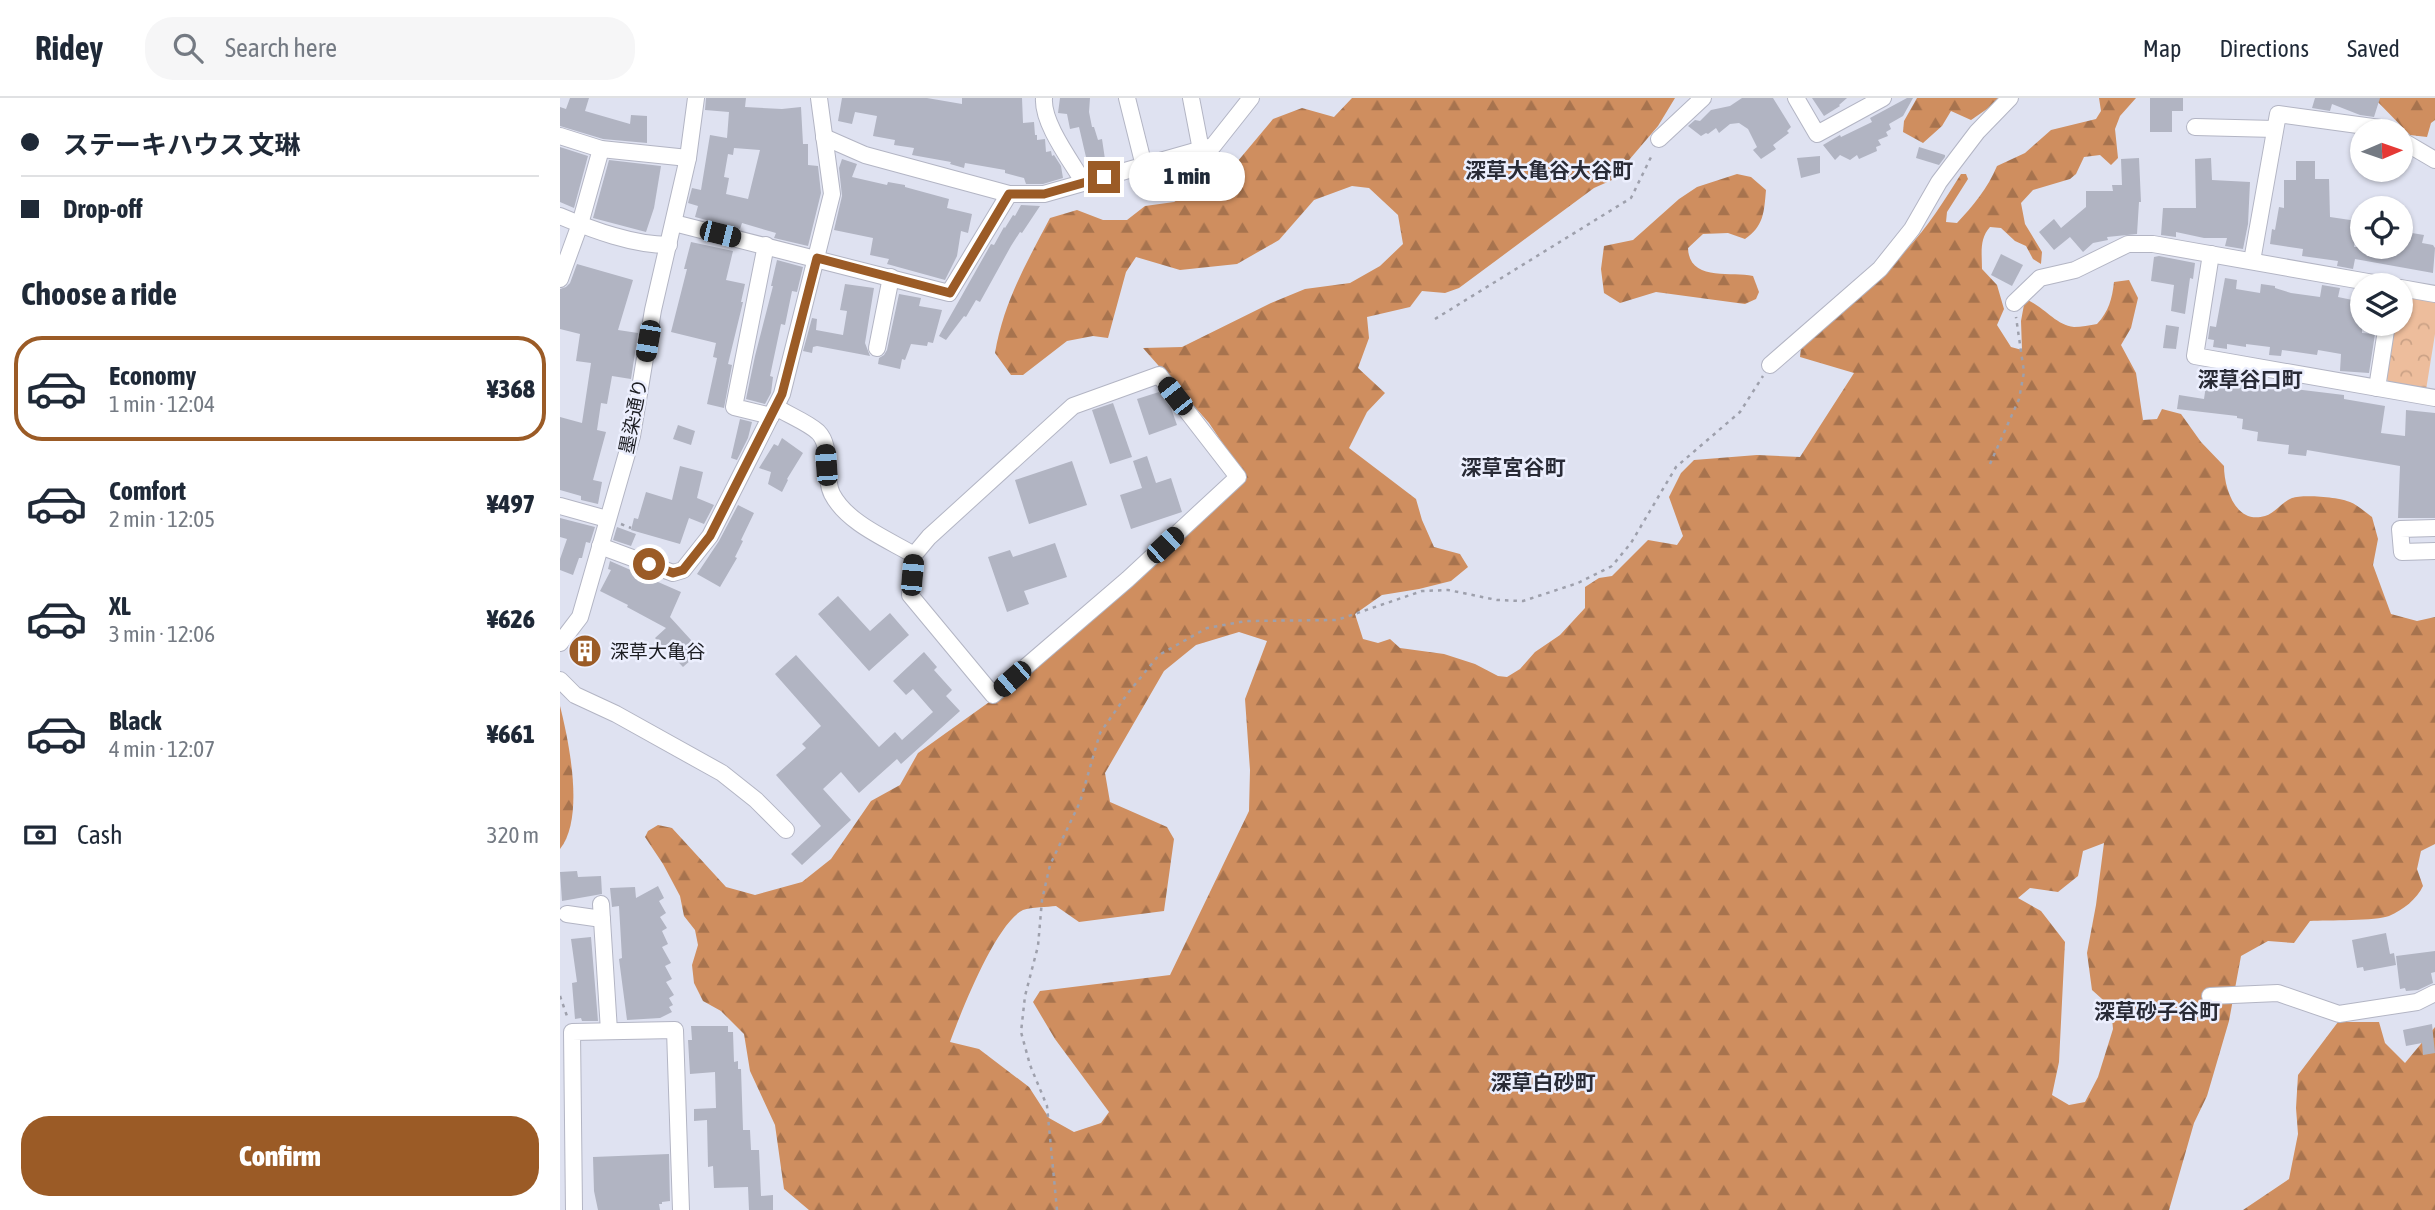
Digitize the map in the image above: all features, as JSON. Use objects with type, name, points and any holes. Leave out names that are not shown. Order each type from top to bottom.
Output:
[{"type":"street","name":"墨染通り","points":[[560,643],[580,617],[632,436],[653,310],[688,158],[696,98]]},
{"type":"street","points":[[600,546],[673,573],[683,570],[710,536],[782,394],[832,194],[819,98]]},
{"type":"street","points":[[1044,98],[1043,106],[1050,124],[1084,183]]},
{"type":"street","points":[[1127,98],[1144,166]]},
{"type":"street","points":[[1191,98],[1201,150]]},
{"type":"street","points":[[824,137],[865,155],[1009,194],[1044,194],[1213,146],[1251,98]]},
{"type":"street","points":[[1659,139],[1703,98]]},
{"type":"street","points":[[1796,98],[1817,134],[1883,98]]},
{"type":"street","points":[[1770,365],[1880,269],[1912,229],[1939,182],[1977,132],[2010,98]]},
{"type":"street","points":[[2252,261],[2278,114],[2350,124]]},
{"type":"street","points":[[2195,127],[2275,129]]},
{"type":"street","points":[[560,136],[601,149],[688,158]]},
{"type":"street","points":[[2413,147],[2435,160]]},
{"type":"street","points":[[560,279],[580,224],[601,149]]},
{"type":"street","points":[[674,223],[950,293],[1009,194]]},
{"type":"street","points":[[560,216],[650,245],[669,245]]},
{"type":"street","points":[[2014,303],[2040,278],[2075,270],[2128,244],[2153,244],[2350,279]]},
{"type":"street","points":[[766,245],[734,407],[773,411],[817,431],[823,440],[827,480],[833,496],[853,519],[914,555]]},
{"type":"street","points":[[2211,254],[2195,356],[2435,398]]},
{"type":"street","points":[[877,348],[891,277]]},
{"type":"street","points":[[2413,290],[2435,295]]},
{"type":"street","points":[[2377,388],[2385,336]]},
{"type":"street","points":[[1159,375],[1238,477],[1128,579],[993,695],[910,595],[914,555],[929,537],[1073,406],[1159,375]]},
{"type":"street","points":[[560,506],[607,519]]},
{"type":"street","points":[[2435,528],[2400,529],[2402,552],[2435,551]]},
{"type":"street","points":[[560,680],[575,695],[722,773],[756,800],[786,830]]},
{"type":"street","points":[[568,914],[602,912],[609,1031]]},
{"type":"street","points":[[2210,996],[2278,993],[2339,1014],[2417,1002],[2435,993]]},
{"type":"street","points":[[574,1210],[566,1113],[572,1032],[675,1030],[681,1210]]},
{"type":"path","points":[[1435,319],[1631,198],[1659,139]]},
{"type":"path","points":[[1990,464],[2020,399],[2024,372],[2014,303]]},
{"type":"path","points":[[1057,1210],[1047,1106],[1030,1065],[1021,1032],[1025,996],[1038,946],[1042,900],[1050,865],[1080,802],[1100,733],[1128,692],[1159,655],[1207,628],[1246,621],[1337,620],[1422,591],[1448,590],[1497,600],[1523,601],[1578,583],[1612,566],[1631,543],[1676,467],[1740,412],[1770,365]]},
{"type":"path","points":[[560,996],[572,1032]]},
{"type":"green space","points":[[1352,98],[1675,98],[1658,126],[1612,180],[1594,188],[1459,288],[1445,293],[1422,291],[1410,307],[1367,317],[1369,338],[1358,368],[1385,393],[1367,412],[1349,448],[1416,499],[1434,547],[1460,554],[1468,567],[1451,581],[1382,595],[1355,614],[1363,639],[1378,643],[1390,639],[1400,648],[1444,654],[1475,664],[1498,676],[1507,677],[1520,669],[1535,652],[1560,635],[1585,608],[1585,587],[1599,578],[1612,576],[1648,540],[1677,545],[1683,536],[1669,497],[1681,473],[1694,460],[1757,455],[1800,457],[1854,373],[1800,357],[1802,339],[1869,286],[1906,250],[1929,223],[1961,174],[1966,174],[1968,179],[1947,212],[1946,222],[1957,223],[1963,217],[1997,166],[2025,153],[2051,130],[2096,119],[2101,111],[2099,98],[2136,98],[2120,116],[2115,129],[2118,158],[2111,165],[2100,155],[2084,157],[2076,174],[2070,179],[2033,190],[2021,203],[2025,224],[2042,252],[2041,264],[2033,259],[2026,246],[2015,241],[2001,228],[1990,227],[1986,232],[1982,247],[1982,269],[1997,285],[2004,309],[1997,325],[2011,347],[2022,350],[2021,321],[2025,299],[2067,326],[2097,324],[2109,304],[2114,282],[2129,280],[2138,298],[2131,328],[2121,345],[2136,373],[2143,420],[2157,419],[2162,409],[2181,414],[2201,442],[2224,466],[2226,484],[2233,502],[2246,515],[2265,516],[2288,500],[2304,496],[2338,499],[2359,507],[2372,517],[2378,539],[2373,565],[2391,614],[2417,621],[2435,617],[2435,844],[2421,851],[2417,869],[2423,886],[2409,904],[2389,916],[2363,920],[2310,921],[2294,943],[2268,941],[2241,956],[2229,1021],[2207,1096],[2194,1123],[2169,1210],[809,1210],[784,1189],[775,1125],[750,1071],[744,1034],[721,1011],[703,1001],[694,983],[692,965],[698,945],[695,930],[684,916],[680,896],[663,864],[645,837],[648,831],[658,825],[672,828],[726,887],[755,895],[802,882],[831,859],[871,801],[900,785],[918,753],[992,700],[1244,475],[1209,423],[1143,348],[1182,347],[1305,289],[1350,283],[1380,266],[1403,244],[1398,215],[1369,188],[1352,186],[1314,200],[1279,240],[1237,264],[1180,270],[1136,257],[1126,272],[1108,338],[1093,336],[1067,341],[1023,375],[1011,375],[995,353],[999,334],[1017,283],[1050,218],[1077,210],[1103,220],[1127,220],[1145,206],[1174,202],[1232,168],[1273,119],[1302,108],[1334,117]],"holes":[[[1239,632],[1267,641],[1245,699],[1250,770],[1249,811],[1170,975],[1040,991],[1033,1002],[1055,1039],[1109,1112],[1101,1123],[1074,1132],[1049,1118],[1029,1087],[979,1049],[950,1042],[991,950],[1013,918],[1023,910],[1056,906],[1079,922],[1164,911],[1174,839],[1167,827],[1110,802],[1105,773],[1164,671],[1196,645]],[[2104,843],[2087,953],[2092,990],[2111,1007],[2113,1029],[2098,1077],[2085,1102],[2069,1105],[2052,1095],[2059,1062],[2065,942],[2041,911],[2018,898],[2030,888],[2058,892],[2078,876],[2083,851]]]},
{"type":"green space","points":[[1917,98],[2003,98],[1971,120],[1951,111],[1942,126],[1923,143],[1903,132],[1904,121]]},
{"type":"green space","points":[[2374,98],[2435,98],[2435,120],[2431,123],[2427,137],[2413,135],[2413,119],[2394,119]]},
{"type":"green space","points":[[1737,174],[1751,177],[1766,190],[1763,212],[1756,229],[1745,239],[1728,233],[1703,234],[1688,248],[1690,259],[1695,266],[1703,270],[1753,276],[1759,292],[1756,299],[1745,304],[1656,292],[1620,303],[1604,293],[1601,269],[1604,246],[1633,240],[1679,199],[1697,187]]},
{"type":"green space","points":[[2413,297],[2435,301],[2435,334],[2426,390],[2388,381],[2384,373],[2391,336],[2413,336]]},
{"type":"green space","points":[[560,706],[571,759],[573,800],[568,835],[560,849]]},
{"type":"green space","points":[[2338,1022],[2379,1022],[2385,1043],[2405,1063],[2435,1027],[2435,1210],[2243,1210],[2289,1179],[2298,1134],[2298,1075]]},
{"type":"building","points":[[570,98],[589,98],[585,111],[630,124],[631,115],[647,116],[647,143],[603,139],[560,126],[560,107],[566,109]]},
{"type":"building","points":[[706,98],[746,98],[745,107],[801,107],[803,144],[808,144],[808,165],[818,166],[821,193],[808,246],[774,238],[776,233],[742,223],[740,229],[695,217],[698,206],[688,203],[692,188],[701,190],[710,135],[727,138],[729,112],[705,110]],"holes":[[[734,148],[760,150],[748,199],[726,194],[729,178],[724,177],[728,154],[733,155]]]},
{"type":"building","points":[[842,98],[927,98],[962,104],[962,98],[1022,98],[1023,123],[1034,122],[1037,140],[1045,139],[1046,152],[1051,151],[1052,156],[1054,155],[1061,166],[1063,178],[1043,184],[1026,184],[1024,178],[1005,173],[1005,170],[965,163],[964,168],[950,164],[951,162],[912,155],[914,148],[894,145],[895,140],[873,136],[877,116],[855,112],[852,124],[838,121]]},
{"type":"building","points":[[1060,98],[1090,98],[1092,127],[1098,140],[1102,139],[1106,166],[1089,170],[1079,127],[1070,129],[1067,114],[1058,113]]},
{"type":"building","points":[[1742,98],[1773,98],[1791,127],[1787,131],[1789,133],[1773,145],[1776,149],[1761,159],[1753,150],[1757,147],[1748,129],[1739,123],[1730,124],[1719,133],[1716,128],[1701,136],[1688,126],[1695,120],[1700,121],[1711,110],[1730,106]]},
{"type":"building","points":[[1812,98],[1847,98],[1824,116]]},
{"type":"building","points":[[1907,98],[1913,98],[1903,116],[1889,124],[1891,129],[1886,132],[1888,136],[1878,140],[1881,145],[1876,147],[1877,151],[1859,159],[1857,155],[1850,160],[1840,155],[1835,160],[1823,145],[1872,122],[1870,118]]},
{"type":"building","points":[[2150,98],[2183,98],[2183,111],[2172,111],[2172,132],[2150,132]]},
{"type":"building","points":[[2315,98],[2380,98],[2374,117],[2360,115],[2332,104],[2330,111],[2312,108]]},
{"type":"building","points":[[560,147],[588,156],[574,208],[560,202]]},
{"type":"building","points":[[1919,147],[1945,157],[1939,165],[1916,158]]},
{"type":"building","points":[[1820,156],[1820,173],[1801,178],[1797,158]]},
{"type":"building","points":[[2139,158],[2141,202],[2137,234],[2107,237],[2108,240],[2093,243],[2083,252],[2070,237],[2054,250],[2039,232],[2054,219],[2061,228],[2086,207],[2086,191],[2113,191],[2112,185],[2122,185],[2121,159]]},
{"type":"building","points":[[2211,158],[2212,180],[2250,182],[2248,224],[2243,249],[2225,246],[2227,238],[2204,238],[2176,232],[2176,237],[2161,235],[2163,208],[2196,208],[2195,159]]},
{"type":"building","points":[[842,159],[857,164],[852,177],[887,185],[888,182],[905,185],[949,199],[947,208],[972,214],[968,233],[961,231],[957,256],[945,280],[887,264],[889,259],[870,255],[873,238],[834,230],[842,196],[839,168]]},
{"type":"building","points":[[609,160],[661,166],[654,208],[646,232],[593,218]]},
{"type":"building","points":[[2296,161],[2315,161],[2315,179],[2329,179],[2330,217],[2350,220],[2350,259],[2355,259],[2353,269],[2337,266],[2338,261],[2302,256],[2303,249],[2270,244],[2279,207],[2284,208],[2284,180],[2296,180]]},
{"type":"building","points":[[1021,205],[1040,206],[1011,246],[980,302],[976,300],[966,317],[964,316],[946,340],[939,336],[991,244],[994,245]]},
{"type":"building","points":[[2413,233],[2424,235],[2422,243],[2435,248],[2433,273],[2355,259],[2413,259]]},
{"type":"building","points":[[691,242],[733,251],[726,280],[745,284],[728,364],[732,365],[724,408],[707,404],[717,358],[713,357],[716,343],[671,332]]},
{"type":"building","points":[[2001,254],[2023,265],[2012,286],[1991,275]]},
{"type":"building","points":[[2154,257],[2195,263],[2185,314],[2171,311],[2174,285],[2151,281]]},
{"type":"building","points":[[777,260],[803,267],[797,292],[792,291],[785,325],[781,324],[770,376],[773,377],[771,393],[765,404],[746,399]]},
{"type":"building","points":[[577,264],[633,280],[618,330],[638,333],[631,379],[612,376],[607,404],[601,403],[597,430],[606,432],[593,480],[602,482],[598,504],[581,500],[581,496],[560,490],[560,417],[582,423],[591,363],[576,361],[580,334],[560,329],[560,289],[570,283]]},
{"type":"building","points":[[2225,278],[2237,280],[2236,289],[2260,293],[2261,284],[2275,286],[2291,293],[2320,297],[2322,285],[2340,288],[2338,297],[2350,300],[2350,336],[2375,336],[2369,373],[2340,371],[2341,354],[2318,350],[2317,355],[2282,350],[2281,356],[2269,355],[2270,347],[2227,344],[2227,349],[2213,347],[2214,340],[2208,339],[2210,326],[2216,327]]},
{"type":"building","points":[[845,284],[874,288],[865,343],[870,356],[817,346],[813,347],[812,353],[803,351],[812,318],[817,319],[816,330],[843,335],[847,311],[840,310]]},
{"type":"building","points":[[899,294],[921,298],[919,306],[942,310],[933,343],[928,342],[927,346],[911,344],[905,360],[902,359],[900,369],[878,364],[879,358],[887,350]]},
{"type":"building","points":[[2166,325],[2179,327],[2176,349],[2163,348]]},
{"type":"building","points":[[2208,372],[2254,379],[2278,387],[2344,395],[2344,399],[2385,406],[2381,433],[2405,436],[2406,410],[2435,413],[2435,518],[2398,518],[2400,466],[2307,450],[2306,456],[2288,454],[2289,445],[2257,441],[2258,432],[2242,429],[2243,419],[2237,416],[2177,409],[2179,395],[2204,399]]},
{"type":"building","points":[[1159,392],[1171,408],[1177,425],[1149,435],[1137,399]]},
{"type":"building","points":[[1113,403],[1132,457],[1110,464],[1092,410]]},
{"type":"building","points":[[740,419],[752,422],[748,438],[737,460],[731,458]]},
{"type":"building","points":[[678,425],[695,431],[691,445],[673,439]]},
{"type":"building","points":[[782,438],[803,453],[782,492],[768,484],[771,472],[759,468],[774,444],[778,446]]},
{"type":"building","points":[[1147,456],[1156,483],[1171,478],[1182,512],[1131,529],[1120,495],[1142,488],[1133,461]]},
{"type":"building","points":[[1072,461],[1087,505],[1029,524],[1015,480]]},
{"type":"building","points":[[680,466],[703,472],[697,498],[714,505],[704,524],[689,518],[680,544],[631,530],[634,518],[638,519],[646,492],[672,500]]},
{"type":"building","points":[[738,505],[754,513],[741,540],[743,541],[735,557],[737,558],[720,587],[697,574]]},
{"type":"building","points":[[560,518],[595,527],[590,543],[586,542],[582,558],[579,558],[573,575],[560,570],[560,559],[567,539],[560,537]]},
{"type":"building","points":[[617,527],[636,534],[631,546],[613,540]]},
{"type":"building","points":[[1055,543],[1067,577],[1024,591],[1029,604],[1007,612],[988,557],[1010,550],[1013,557]]},
{"type":"building","points":[[610,561],[681,592],[670,617],[701,651],[683,667],[655,638],[666,628],[600,591],[611,570],[608,569]]},
{"type":"building","points":[[838,596],[870,631],[890,613],[909,635],[869,671],[818,614]]},
{"type":"building","points":[[924,652],[937,667],[934,670],[952,690],[946,696],[960,711],[901,764],[897,759],[859,793],[841,772],[823,789],[851,820],[802,865],[791,854],[821,826],[776,775],[806,748],[802,744],[821,726],[775,674],[796,655],[879,747],[895,732],[902,740],[933,712],[913,689],[906,695],[893,681]]},
{"type":"building","points":[[577,871],[578,877],[601,876],[602,894],[562,901],[560,872]]},
{"type":"building","points":[[658,886],[664,898],[659,901],[666,913],[660,917],[667,928],[662,931],[668,944],[662,947],[671,963],[665,966],[672,979],[666,982],[674,995],[669,998],[673,1005],[669,1007],[672,1012],[660,1018],[627,1020],[619,959],[622,958],[619,906],[612,907],[610,888],[635,887],[636,898]]},
{"type":"building","points":[[2386,933],[2390,954],[2394,953],[2396,965],[2364,971],[2363,967],[2357,968],[2352,940]]},
{"type":"building","points":[[591,937],[598,1021],[582,1021],[581,1018],[575,1019],[572,983],[577,982],[571,939]]},
{"type":"building","points":[[2435,951],[2435,972],[2431,973],[2433,983],[2418,990],[2400,989],[2396,956]]},
{"type":"building","points":[[2432,1024],[2435,1053],[2423,1055],[2422,1043],[2406,1046],[2403,1030]]},
{"type":"building","points":[[691,1026],[728,1026],[728,1032],[733,1032],[734,1062],[738,1061],[738,1069],[741,1069],[743,1130],[750,1130],[751,1150],[759,1150],[761,1196],[773,1195],[773,1210],[749,1210],[748,1187],[714,1188],[713,1166],[708,1167],[707,1120],[694,1121],[694,1109],[716,1108],[715,1072],[690,1074],[688,1040],[692,1040]]},
{"type":"building","points":[[669,1154],[670,1201],[659,1204],[660,1210],[598,1210],[594,1191],[593,1157]]},
{"type":"place","name":"深草大亀谷","points":[[585,651]]},
{"type":"district","name":"深草大亀谷大谷町","points":[[1549,170]]},
{"type":"district","name":"深草谷口町","points":[[2250,379]]},
{"type":"district","name":"深草宮谷町","points":[[1513,467]]},
{"type":"district","name":"深草砂子谷町","points":[[2157,1011]]},
{"type":"district","name":"深草白砂町","points":[[1543,1082]]},
{"type":"route","points":[[649,564],[673,573],[683,570],[710,536],[782,394],[817,258],[950,293],[1009,194],[1044,194],[1104,177]]}]
